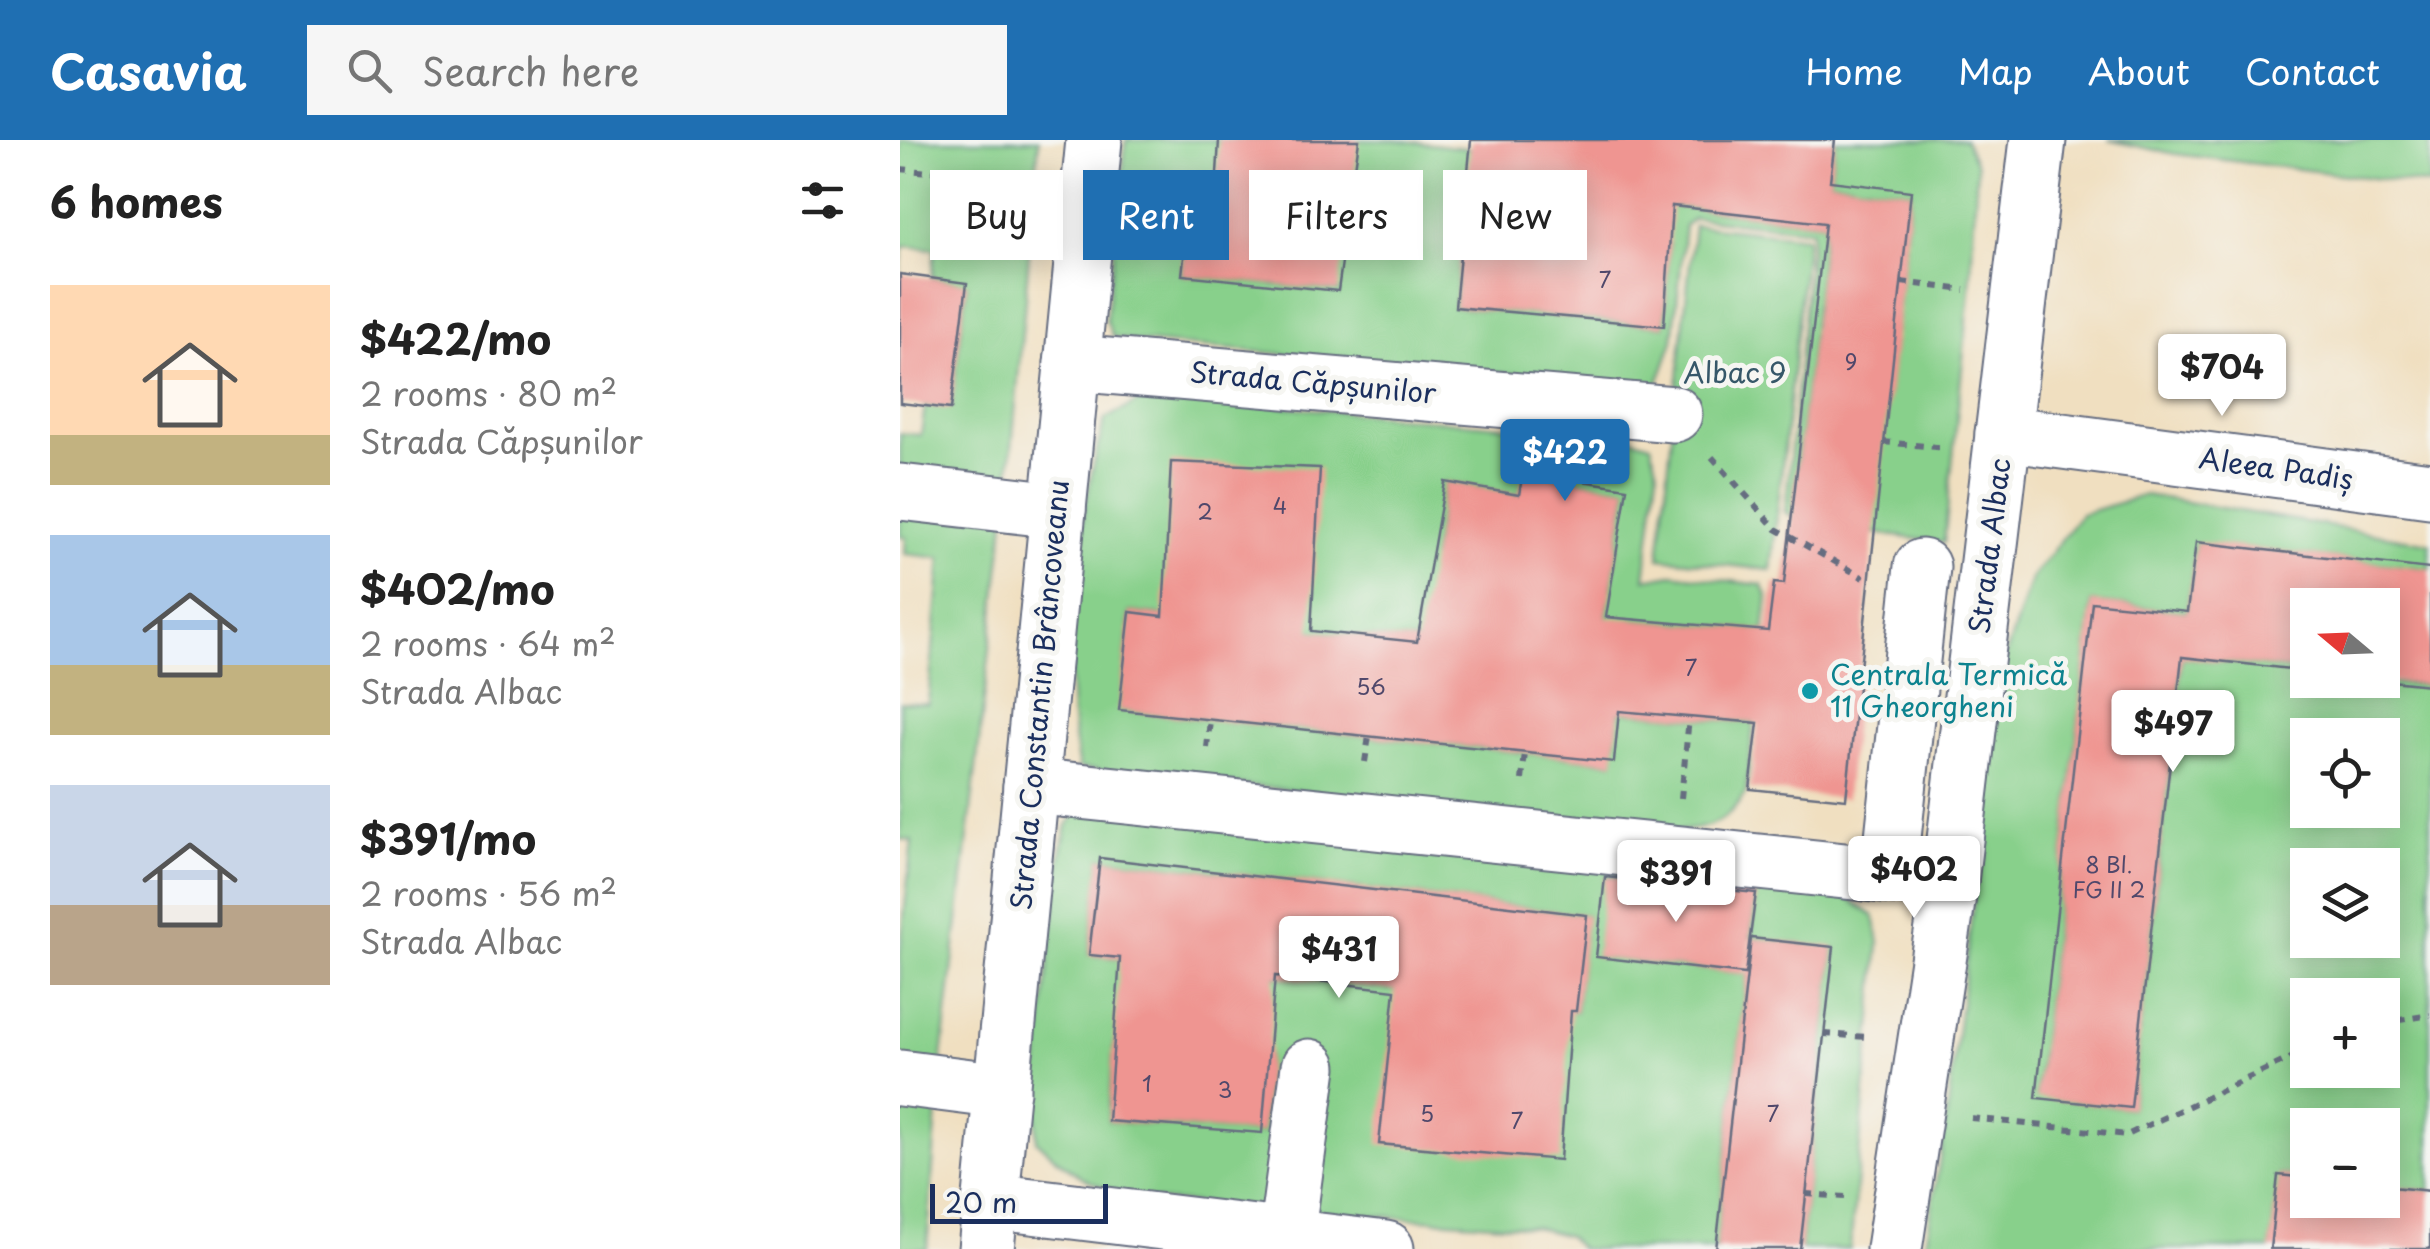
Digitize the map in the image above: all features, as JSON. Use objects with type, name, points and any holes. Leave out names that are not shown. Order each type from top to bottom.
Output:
[{"type":"street","name":"Strada Albac","points":[[1894,1249],[1950,882],[2038,140]]},
{"type":"street","name":"Strada Constantin Brâncoveanu","points":[[988,1225],[1091,165]]},
{"type":"street","name":"Strada Căpșunilor","points":[[1072,363],[1674,414]]},
{"type":"street","name":"Aleea Padiș","points":[[2004,433],[2430,490]]},
{"type":"street","points":[[900,492],[1058,510]]},
{"type":"street","points":[[1889,875],[1920,588]]},
{"type":"street","points":[[1031,786],[1950,882]]},
{"type":"street","points":[[1286,1237],[1309,1067]]},
{"type":"street","points":[[900,1078],[1002,1091]]},
{"type":"street","points":[[988,1225],[1286,1237],[1386,1249]]},
{"type":"path","points":[[900,169],[1091,165]]},
{"type":"path","points":[[1674,414],[1776,530],[1920,588]]},
{"type":"path","points":[[2400,1020],[2430,1015]]},
{"type":"path","points":[[1916,1111],[2127,1136],[2290,1059]]},
{"type":"green space","points":[[900,140],[1039,140],[1036,170],[930,170],[930,249],[904,246],[900,271]]},
{"type":"green space","points":[[1126,140],[1396,140],[1675,172],[1672,206],[1825,223],[1793,504],[1875,513],[1911,191],[1830,181],[1835,140],[1965,140],[1977,166],[1970,291],[1944,543],[1799,522],[1785,512],[1812,230],[1694,218],[1685,225],[1673,341],[1657,386],[1113,337],[1106,320],[1113,260],[1184,260],[1182,275],[1338,291],[1315,260],[1423,260],[1423,170],[1249,170],[1249,194],[1229,192],[1229,170],[1123,170]]},
{"type":"green space","points":[[2108,140],[2430,140],[2430,185],[2175,154]]},
{"type":"green space","name":"Albac 9","points":[[1694,225],[1807,237],[1771,570],[1659,558]]},
{"type":"green space","points":[[934,260],[1028,260],[1007,504],[939,1083],[927,1249],[900,1249],[900,954],[912,841],[900,839],[900,702],[928,704],[941,558],[905,554],[906,537],[900,536],[900,433],[921,435],[925,406],[951,408],[967,284],[932,278]]},
{"type":"green space","points":[[1151,395],[1628,437],[1651,444],[1658,471],[1645,579],[1672,574],[1762,585],[1768,597],[1755,709],[1763,631],[1629,619],[1623,664],[1130,612],[1120,710],[1613,762],[1619,711],[1754,723],[1746,792],[1718,822],[1678,831],[1079,768],[1071,687],[1074,593],[1087,500],[1105,419]],"holes":[[[1524,472],[1627,488],[1606,617],[1525,604],[1529,572],[1432,557],[1445,482],[1519,495]]]},
{"type":"green space","points":[[2145,495],[2430,543],[2430,569],[2196,543],[2187,612],[2092,602],[2036,1097],[2131,1108],[2182,657],[2290,669],[2290,698],[2400,698],[2400,684],[2430,685],[2430,1191],[2400,1188],[2400,1108],[2290,1108],[2290,1176],[2279,1175],[2270,1249],[1925,1249],[1947,1115],[2003,663],[2031,579],[2081,514]]},
{"type":"green space","points":[[1082,807],[1836,890],[1874,916],[1879,943],[1850,1249],[1800,1249],[1834,948],[1751,938],[1755,893],[1606,876],[1597,957],[1747,974],[1716,1249],[1580,1249],[1567,1236],[1534,1227],[1153,1200],[1090,1181],[1037,1141],[1035,1093],[1060,858],[1067,825]],"holes":[[[1101,858],[1586,915],[1576,1011],[1089,955]],[[1114,1042],[1268,1054],[1262,1133],[1108,1121]]]},
{"type":"building","points":[[1219,140],[1359,140],[1355,170],[1249,170],[1249,260],[1342,260],[1338,291],[1182,275],[1184,260],[1229,260],[1229,170],[1217,170]]},
{"type":"building","points":[[1471,140],[1835,140],[1830,181],[1911,191],[1846,799],[1750,789],[1758,723],[1619,711],[1614,762],[1119,710],[1130,612],[1163,616],[1171,462],[1320,468],[1311,631],[1417,642],[1445,482],[1519,495],[1523,472],[1627,488],[1606,617],[1768,631],[1774,583],[1784,584],[1825,223],[1672,206],[1664,326],[1455,307],[1460,260],[1587,260],[1587,170],[1468,170]]},
{"type":"building","points":[[900,274],[967,283],[951,409],[900,403]]},
{"type":"building","points":[[2196,542],[2430,569],[2430,685],[2400,682],[2400,588],[2290,588],[2290,669],[2182,657],[2131,1108],[2036,1098],[2092,602],[2187,612]]},
{"type":"building","points":[[1100,858],[1587,915],[1576,1011],[1571,1011],[1560,1160],[1379,1144],[1395,990],[1275,976],[1262,1133],[1108,1121],[1120,958],[1089,955]]},
{"type":"building","points":[[1605,877],[1756,893],[1745,974],[1596,957]]},
{"type":"building","points":[[1751,938],[1834,947],[1800,1249],[1716,1249]]},
{"type":"building","points":[[2278,1175],[2290,1176],[2290,1218],[2400,1218],[2400,1188],[2430,1191],[2430,1249],[2270,1249]]},
{"type":"place","name":"Centrala Termică 11 Gheorgheni","points":[[1810,691]]}]
